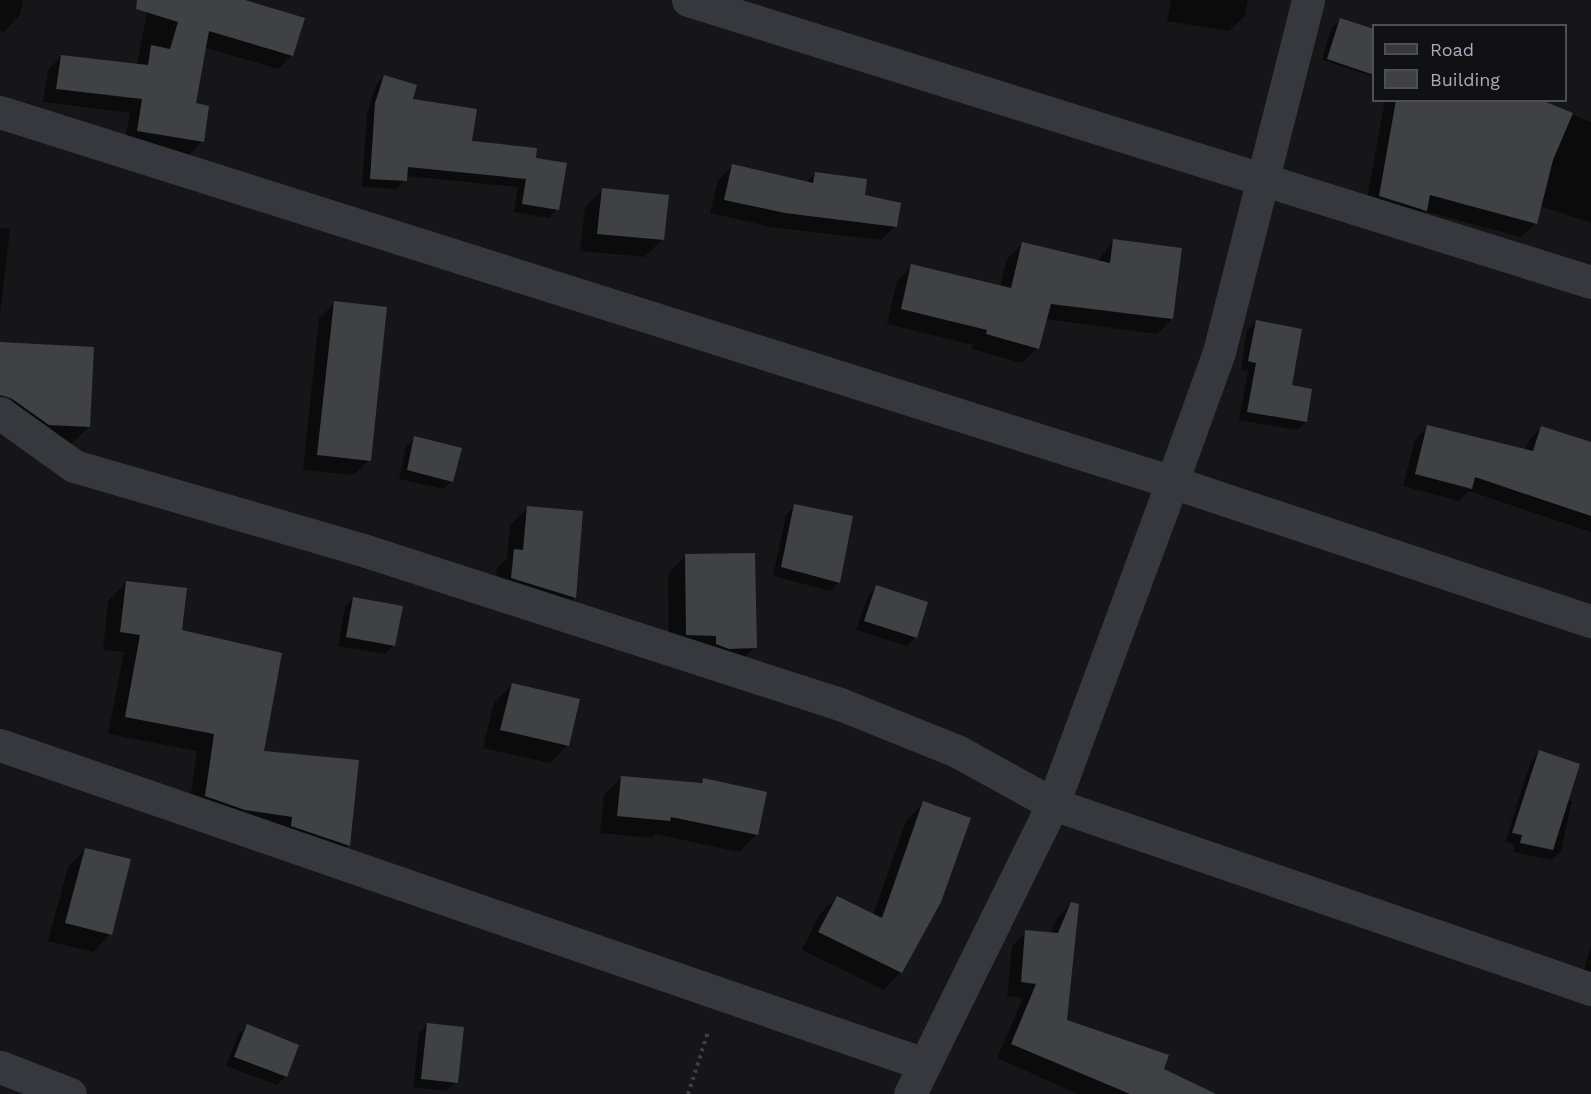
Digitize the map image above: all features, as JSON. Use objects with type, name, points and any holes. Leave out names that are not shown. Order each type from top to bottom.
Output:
[{"type":"street","points":[[688,0],[1591,282]]},
{"type":"street","points":[[0,745],[721,993],[922,1084],[1053,804],[1219,352],[1308,0]]},
{"type":"street","points":[[0,112],[1172,482],[1591,621]]},
{"type":"street","points":[[0,413],[74,466],[366,551],[840,704],[957,751],[1053,804],[1591,989]]},
{"type":"street","points":[[0,1067],[70,1094]]},
{"type":"path","points":[[688,1094],[721,993]]},
{"type":"building","points":[[137,0],[245,0],[305,18],[293,56],[209,31],[196,103],[209,106],[204,142],[137,131],[142,99],[56,89],[61,55],[148,65],[151,45],[170,49],[178,22],[136,9]]},
{"type":"building","points":[[1340,18],[1372,28],[1372,74],[1327,59]]},
{"type":"building","points":[[384,75],[417,85],[413,99],[477,109],[472,141],[537,148],[536,158],[567,163],[559,210],[522,204],[526,179],[408,167],[407,181],[370,179],[375,103]]},
{"type":"building","points":[[1396,102],[1546,102],[1573,113],[1553,160],[1537,224],[1430,195],[1427,211],[1379,196]]},
{"type":"building","points":[[732,164],[813,183],[815,172],[867,179],[865,195],[901,203],[897,227],[785,213],[724,200]]},
{"type":"building","points":[[602,188],[669,195],[664,240],[597,234]]},
{"type":"building","points":[[1113,239],[1182,248],[1173,319],[1051,304],[1039,349],[986,334],[987,330],[901,309],[911,264],[1011,288],[1022,242],[1110,263]]},
{"type":"building","points":[[334,301],[387,307],[371,461],[317,455]]},
{"type":"building","points":[[1256,320],[1302,329],[1292,385],[1312,389],[1307,422],[1247,412],[1256,363],[1248,361]]},
{"type":"building","points":[[0,342],[94,347],[90,427],[49,425],[11,398],[0,395]]},
{"type":"building","points":[[1427,425],[1533,451],[1541,426],[1591,442],[1591,516],[1475,477],[1472,489],[1415,474]]},
{"type":"building","points":[[414,436],[462,448],[453,482],[407,470]]},
{"type":"building","points":[[794,504],[853,516],[840,583],[781,567]]},
{"type":"building","points":[[527,506],[583,511],[576,598],[511,578],[514,549],[523,550]]},
{"type":"building","points":[[755,553],[757,648],[729,649],[716,644],[716,636],[686,635],[685,554]]},
{"type":"building","points":[[126,581],[187,588],[182,630],[282,653],[264,751],[359,760],[350,846],[291,826],[292,817],[245,810],[205,796],[214,734],[125,717],[140,635],[120,632]]},
{"type":"building","points":[[876,585],[928,602],[917,638],[864,621]]},
{"type":"building","points":[[353,597],[403,606],[395,646],[346,637]]},
{"type":"building","points":[[512,683],[580,699],[569,746],[500,730]]},
{"type":"building","points":[[1539,750],[1580,764],[1553,850],[1520,843],[1522,835],[1512,833]]},
{"type":"building","points":[[621,776],[702,783],[703,778],[767,792],[758,835],[671,817],[670,821],[617,816]]},
{"type":"building","points":[[923,801],[971,818],[941,902],[902,973],[818,932],[837,896],[882,918]]},
{"type":"building","points":[[85,848],[131,859],[112,935],[65,923]]},
{"type":"building","points":[[1071,902],[1079,904],[1067,1020],[1169,1055],[1164,1069],[1216,1094],[1130,1094],[1011,1044],[1036,984],[1021,982],[1025,930],[1058,933]]},
{"type":"building","points":[[427,1023],[464,1027],[458,1083],[421,1079]]},
{"type":"building","points":[[247,1024],[299,1045],[287,1077],[234,1057]]}]
